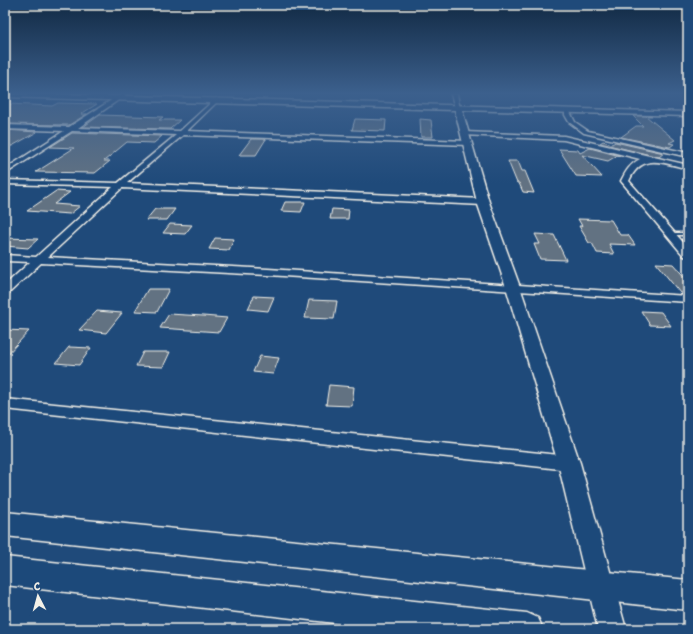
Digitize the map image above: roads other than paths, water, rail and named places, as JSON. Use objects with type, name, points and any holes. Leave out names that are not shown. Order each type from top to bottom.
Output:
[{"type":"main road","points":[[5,524],[688,595]]},
{"type":"main road","points":[[5,571],[528,629]]},
{"type":"street","points":[[5,172],[80,124]]},
{"type":"street","points":[[5,291],[120,185],[192,124]]},
{"type":"street","points":[[462,124],[483,202],[514,287],[569,463],[612,629]]},
{"type":"street","points":[[572,124],[586,132],[688,155]]},
{"type":"street","points":[[5,128],[182,133],[466,138],[564,138],[688,167]]},
{"type":"street","points":[[649,159],[640,160],[627,176],[625,181],[688,254]]},
{"type":"street","points":[[5,182],[120,185],[483,202]]},
{"type":"street","points":[[5,258],[514,287],[688,299]]},
{"type":"street","points":[[5,404],[569,463]]},
{"type":"lane","points":[[671,234],[688,234]]}]
